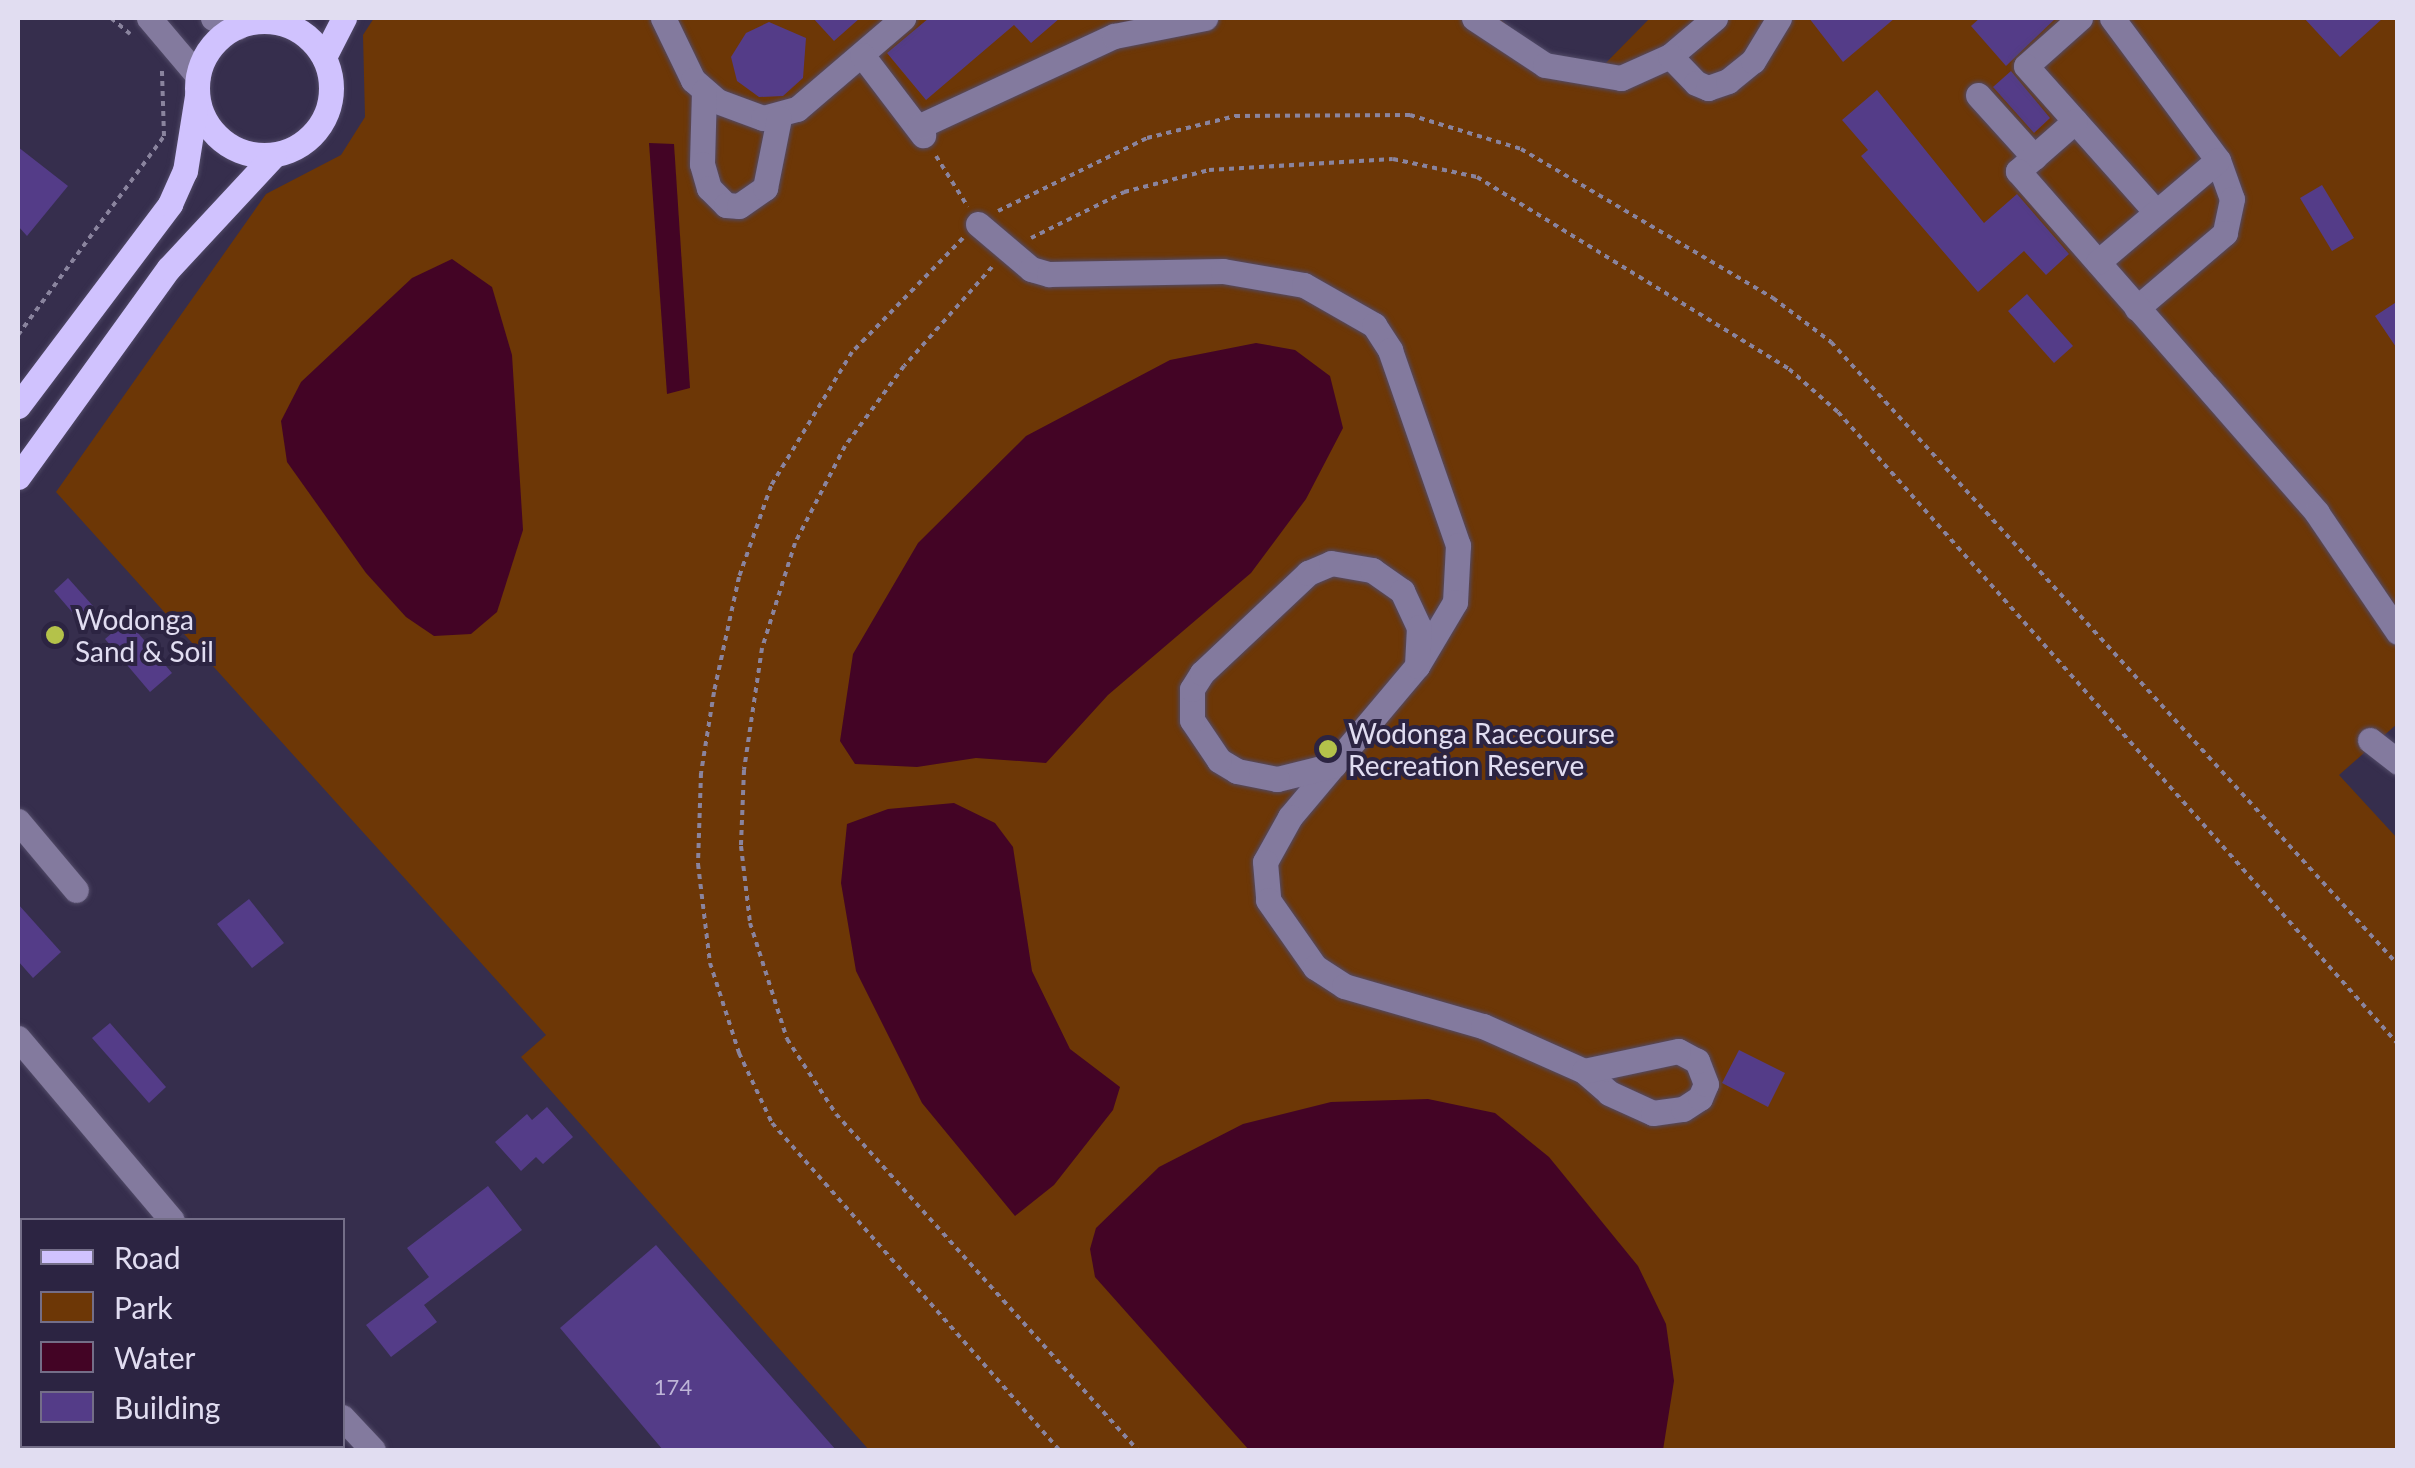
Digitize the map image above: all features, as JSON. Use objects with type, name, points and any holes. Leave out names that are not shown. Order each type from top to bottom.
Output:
[{"type":"main road","points":[[324,57],[344,18]]},
{"type":"main road","points":[[18,406],[170,204],[185,171],[198,85],[212,46],[240,21],[286,24],[324,57],[332,80],[324,119],[312,136],[274,155],[216,210],[169,268],[18,477]]},
{"type":"main road","points":[[198,85],[214,132],[230,146],[274,155]]},
{"type":"street","points":[[663,18],[704,91],[702,164],[709,188],[726,205],[739,206],[765,188],[779,118]]},
{"type":"street","points":[[704,91],[748,116],[779,118],[862,55],[903,18]]},
{"type":"street","points":[[862,55],[921,130],[1114,36],[1205,18]]},
{"type":"street","points":[[1474,18],[1545,65],[1577,75],[1621,78],[1670,56],[1715,18]]},
{"type":"street","points":[[1670,56],[1696,83],[1708,88],[1728,81],[1753,61],[1778,18]]},
{"type":"street","points":[[2080,18],[2026,66],[2156,212]]},
{"type":"street","points":[[2112,18],[2218,160],[2228,180],[2231,224],[2136,308]]},
{"type":"street","points":[[142,28],[198,85]]},
{"type":"street","points":[[1978,95],[2034,157]]},
{"type":"street","points":[[2075,121],[2018,171],[2317,513],[2398,632]]},
{"type":"street","points":[[2098,262],[2218,160]]},
{"type":"street","points":[[978,224],[1007,250],[1048,274],[1223,271],[1304,285],[1374,326],[1396,367],[1458,544],[1456,602],[1417,666],[1290,817],[1264,862],[1268,900],[1282,928],[1316,966],[1344,986],[1483,1026],[1584,1071]]},
{"type":"street","points":[[1336,765],[1277,779],[1236,771],[1198,738],[1192,690],[1308,573],[1332,563],[1372,570],[1402,591],[1419,627],[1417,666]]},
{"type":"street","points":[[2370,740],[2398,762]]},
{"type":"street","points":[[18,820],[76,890]]},
{"type":"street","points":[[18,1038],[170,1218]]},
{"type":"street","points":[[345,1420],[373,1450]]},
{"type":"path","points":[[110,18],[142,28]]},
{"type":"path","points":[[18,335],[164,136],[167,82],[155,56]]},
{"type":"path","points":[[1060,1450],[772,1123],[739,1054],[710,963],[698,864],[701,772],[738,577],[771,486],[852,352],[978,224],[1147,138],[1236,116],[1410,116],[1521,149],[1773,298],[1831,342],[2398,965]]},
{"type":"path","points":[[921,130],[978,224]]},
{"type":"path","points":[[1136,1450],[836,1114],[786,1039],[750,922],[741,846],[744,770],[762,648],[795,544],[845,446],[904,366],[1007,250],[1124,192],[1210,170],[1394,159],[1477,178],[1789,369],[1838,412],[2398,1044]]},
{"type":"green space","name":"Wodonga Racecourse Recreation Reserve","points":[[374,18],[1499,18],[1557,68],[1595,74],[1650,18],[2397,18],[2397,724],[2339,775],[2397,838],[2397,1450],[869,1450],[521,1057],[546,1035],[56,492],[266,194],[341,155],[365,117],[363,35]]},
{"type":"water","points":[[649,143],[674,144],[690,388],[667,394]]},
{"type":"water","points":[[452,259],[492,287],[512,355],[523,530],[497,612],[471,634],[434,636],[406,617],[366,573],[287,462],[281,421],[301,382],[412,278]]},
{"type":"water","points":[[1256,343],[1295,350],[1330,376],[1343,428],[1306,499],[1251,573],[1108,695],[1046,763],[976,758],[917,767],[855,764],[840,741],[853,654],[918,543],[1026,436],[1170,360]]},
{"type":"water","points":[[954,803],[995,823],[1013,847],[1032,971],[1070,1049],[1120,1087],[1113,1110],[1054,1185],[1015,1216],[922,1103],[856,971],[841,883],[847,824],[888,809]]},
{"type":"water","points":[[1428,1099],[1495,1113],[1549,1157],[1638,1266],[1666,1324],[1674,1381],[1663,1450],[1249,1450],[1095,1277],[1090,1249],[1096,1228],[1159,1167],[1243,1124],[1331,1102]]},
{"type":"building","points":[[813,18],[860,18],[834,41]]},
{"type":"building","points":[[929,18],[1060,18],[1031,43],[1014,25],[926,100],[887,53]]},
{"type":"building","points":[[1809,18],[1895,18],[1843,62]]},
{"type":"building","points":[[1980,18],[2056,18],[2006,66],[1971,26]]},
{"type":"building","points":[[2304,18],[2383,18],[2340,57]]},
{"type":"building","points":[[769,22],[806,38],[803,78],[783,96],[759,97],[737,81],[731,57],[746,33]]},
{"type":"building","points":[[2011,71],[2050,118],[2034,133],[1993,87]]},
{"type":"building","points":[[1877,90],[1984,223],[2017,194],[2069,254],[2046,275],[2024,251],[1978,292],[1861,156],[1868,150],[1842,120]]},
{"type":"building","points":[[18,147],[68,186],[27,236],[18,226]]},
{"type":"building","points":[[2322,185],[2354,238],[2332,251],[2300,198]]},
{"type":"building","points":[[2027,294],[2073,346],[2054,363],[2008,311]]},
{"type":"building","points":[[2398,301],[2398,350],[2375,316]]},
{"type":"building","points":[[68,578],[93,606],[78,619],[54,591]]},
{"type":"building","points":[[127,620],[172,673],[150,692],[105,639]]},
{"type":"building","points":[[249,899],[284,943],[252,968],[217,924]]},
{"type":"building","points":[[18,904],[61,952],[33,978],[18,961]]},
{"type":"building","points":[[110,1023],[166,1087],[149,1103],[92,1038]]},
{"type":"building","points":[[1739,1050],[1785,1073],[1768,1107],[1722,1083]]},
{"type":"building","points":[[547,1107],[573,1137],[543,1164],[536,1157],[521,1171],[495,1142],[527,1114],[532,1120]]},
{"type":"building","points":[[488,1186],[522,1230],[424,1305],[437,1322],[391,1357],[366,1325],[429,1277],[407,1248]]},
{"type":"building","points":[[656,1245],[836,1450],[663,1450],[560,1328]]},
{"type":"place","name":"Wodonga Sand & Soil","points":[[55,635]]},
{"type":"place","name":"Wodonga Racecourse Recreation Reserve","points":[[1328,749]]}]
